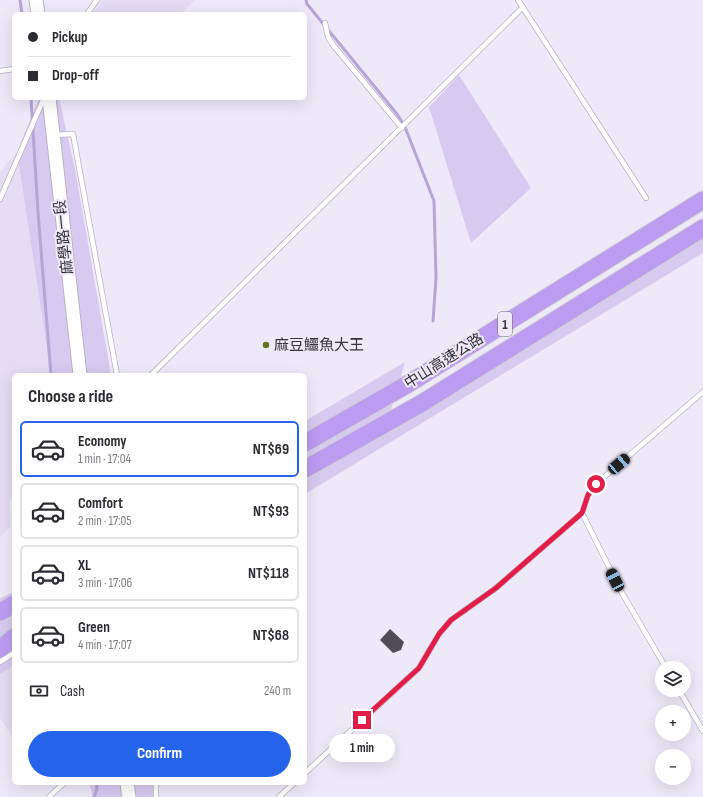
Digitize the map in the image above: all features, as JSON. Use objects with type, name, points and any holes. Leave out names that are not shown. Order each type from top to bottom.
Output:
[{"type":"highway","name":"中山高速公路","points":[[307,442],[408,384],[703,200]]},
{"type":"highway","name":"中山高速公路","points":[[307,468],[422,402],[703,228]]},
{"type":"highway","points":[[0,643],[12,637]]},
{"type":"highway","points":[[0,648],[12,638]]},
{"type":"main road","points":[[36,0],[38,12]]},
{"type":"main road","name":"麻學路一段","points":[[49,100],[80,373]]},
{"type":"main road","points":[[127,785],[129,797]]},
{"type":"lane","points":[[88,12],[97,0]]},
{"type":"lane","points":[[518,0],[646,198]]},
{"type":"lane","points":[[153,373],[523,7]]},
{"type":"lane","points":[[325,23],[328,37],[333,45],[402,128]]},
{"type":"lane","points":[[0,71],[12,69]]},
{"type":"lane","points":[[0,199],[43,100]]},
{"type":"lane","points":[[54,135],[73,134],[117,373]]},
{"type":"lane","points":[[307,771],[419,668],[439,634],[451,620],[496,588],[582,513],[588,495],[596,484],[703,392]]},
{"type":"lane","points":[[582,513],[622,593],[662,661]]},
{"type":"lane","points":[[0,662],[12,655]]},
{"type":"lane","points":[[683,697],[703,731]]},
{"type":"lane","points":[[49,797],[62,785]]},
{"type":"lane","points":[[156,785],[156,797]]},
{"type":"lane","points":[[279,797],[292,785]]},
{"type":"shaded area","points":[[103,0],[195,0],[183,12],[94,12]]},
{"type":"shaded area","points":[[459,75],[531,188],[471,243],[429,107]]},
{"type":"shaded area","points":[[38,100],[59,100],[75,169],[111,373],[51,373],[17,152]]},
{"type":"shaded area","points":[[17,152],[51,373],[12,373],[12,497],[9,501],[11,526],[0,537],[0,172]]},
{"type":"shaded area","points":[[703,235],[703,253],[307,493],[307,420],[405,362],[386,427]]},
{"type":"shaded area","points":[[12,593],[12,666],[0,674],[0,598]]},
{"type":"shaded area","points":[[12,666],[12,736],[0,718],[0,674]]},
{"type":"shaded area","points":[[90,785],[158,785],[158,797],[93,797]]},
{"type":"building","points":[[390,629],[404,642],[401,650],[393,653],[380,640]]},
{"type":"waterway","points":[[20,0],[22,12]]},
{"type":"waterway","points":[[306,0],[307,4],[397,114],[405,127],[434,201],[436,278],[433,321]]},
{"type":"waterway","points":[[31,100],[38,212],[51,373]]},
{"type":"waterway","points":[[94,797],[97,789],[96,785]]},
{"type":"place","name":"麻豆鱷魚大王","points":[[266,345]]},
{"type":"route","points":[[362,720],[419,668],[439,634],[451,620],[496,588],[582,513],[588,495],[596,484]]}]
